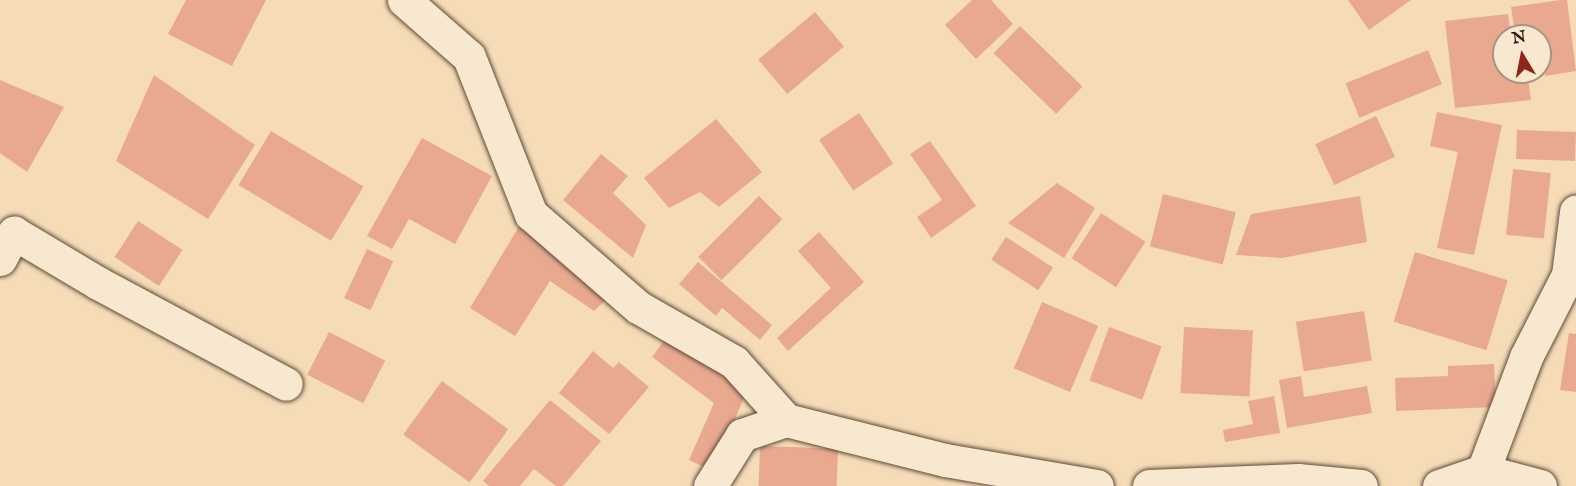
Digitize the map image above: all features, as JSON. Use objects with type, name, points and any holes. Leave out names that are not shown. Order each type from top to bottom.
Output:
[{"type":"street","points":[[404,0],[469,57],[531,214],[638,307],[734,362],[786,420]]},
{"type":"street","points":[[1484,471],[1526,357],[1568,275],[1576,212]]},
{"type":"street","points":[[5,238],[98,283],[286,384]]},
{"type":"street","points":[[711,486],[742,435],[786,420],[945,460],[1097,486]]},
{"type":"street","points":[[1439,486],[1484,471],[1540,486]]},
{"type":"street","points":[[1149,486],[1298,480],[1361,486]]},
{"type":"building","points":[[186,0],[266,0],[232,66],[168,34]]},
{"type":"building","points":[[972,0],[991,0],[1013,24],[976,59],[945,25]]},
{"type":"building","points":[[1348,0],[1411,0],[1369,30]]},
{"type":"building","points":[[1567,0],[1576,71],[1552,75],[1552,24],[1513,24],[1511,7]]},
{"type":"building","points":[[815,12],[844,46],[787,94],[758,60]]},
{"type":"building","points":[[1508,14],[1509,24],[1492,24],[1492,84],[1529,84],[1531,100],[1455,108],[1445,21]]},
{"type":"building","points":[[1020,26],[1083,86],[1056,114],[994,53]]},
{"type":"building","points":[[1428,50],[1442,84],[1359,118],[1345,83]]},
{"type":"building","points":[[154,75],[255,145],[208,219],[116,161]]},
{"type":"building","points":[[0,80],[64,107],[27,172],[0,153]]},
{"type":"building","points":[[1437,112],[1502,125],[1474,255],[1437,248],[1458,152],[1430,146]]},
{"type":"building","points":[[859,113],[893,164],[853,190],[819,140]]},
{"type":"building","points":[[1376,116],[1395,157],[1334,185],[1315,144]]},
{"type":"building","points":[[716,119],[762,172],[719,207],[700,192],[669,208],[644,178]]},
{"type":"building","points":[[1517,130],[1576,132],[1575,161],[1516,159]]},
{"type":"building","points":[[271,131],[364,187],[331,241],[239,185]]},
{"type":"building","points":[[422,138],[492,176],[455,244],[409,219],[392,249],[367,236]]},
{"type":"building","points":[[930,141],[976,206],[931,238],[917,217],[942,200],[910,154]]},
{"type":"building","points":[[601,154],[628,176],[613,193],[646,225],[633,258],[563,200]]},
{"type":"building","points":[[1513,169],[1551,173],[1544,239],[1506,235]]},
{"type":"building","points":[[1057,183],[1095,208],[1064,258],[1008,223]]},
{"type":"building","points":[[1163,194],[1236,212],[1223,265],[1150,246]]},
{"type":"building","points":[[759,196],[782,219],[722,280],[698,257]]},
{"type":"building","points":[[1360,196],[1367,242],[1282,258],[1236,255],[1251,214]]},
{"type":"building","points":[[1101,213],[1145,242],[1116,287],[1072,258]]},
{"type":"building","points":[[524,218],[616,290],[594,311],[550,281],[515,336],[470,308]]},
{"type":"building","points":[[138,221],[182,250],[159,286],[115,257]]},
{"type":"building","points":[[819,232],[864,282],[788,351],[777,338],[831,288],[798,251]]},
{"type":"building","points":[[1006,237],[1053,267],[1038,290],[991,260]]},
{"type":"building","points":[[367,249],[393,261],[370,310],[344,298]]},
{"type":"building","points":[[1415,252],[1508,280],[1486,350],[1394,322]]},
{"type":"building","points":[[698,262],[772,325],[760,340],[722,308],[716,316],[679,284]]},
{"type":"building","points":[[1042,302],[1098,326],[1070,392],[1014,368]]},
{"type":"building","points":[[1364,311],[1372,360],[1304,371],[1296,322]]},
{"type":"building","points":[[1109,327],[1162,346],[1142,400],[1090,381]]},
{"type":"building","points":[[1184,327],[1253,331],[1249,397],[1181,393]]},
{"type":"building","points":[[329,332],[385,361],[363,403],[307,375]]},
{"type":"building","points":[[1569,333],[1576,334],[1576,392],[1560,390]]},
{"type":"building","points":[[668,335],[746,393],[713,471],[689,460],[714,403],[652,357]]},
{"type":"building","points":[[593,351],[613,368],[619,362],[649,387],[609,434],[559,393]]},
{"type":"building","points":[[1494,364],[1496,407],[1396,411],[1395,378],[1448,376],[1448,366]]},
{"type":"building","points":[[1301,376],[1304,397],[1367,386],[1372,413],[1287,428],[1279,380]]},
{"type":"building","points":[[442,381],[508,429],[470,483],[403,434]]},
{"type":"building","points":[[1274,396],[1280,433],[1225,442],[1223,430],[1253,424],[1248,401]]},
{"type":"building","points":[[550,400],[601,441],[563,486],[556,486],[534,469],[520,486],[489,486],[483,481]]},
{"type":"building","points":[[760,446],[838,449],[837,486],[759,486]]}]
